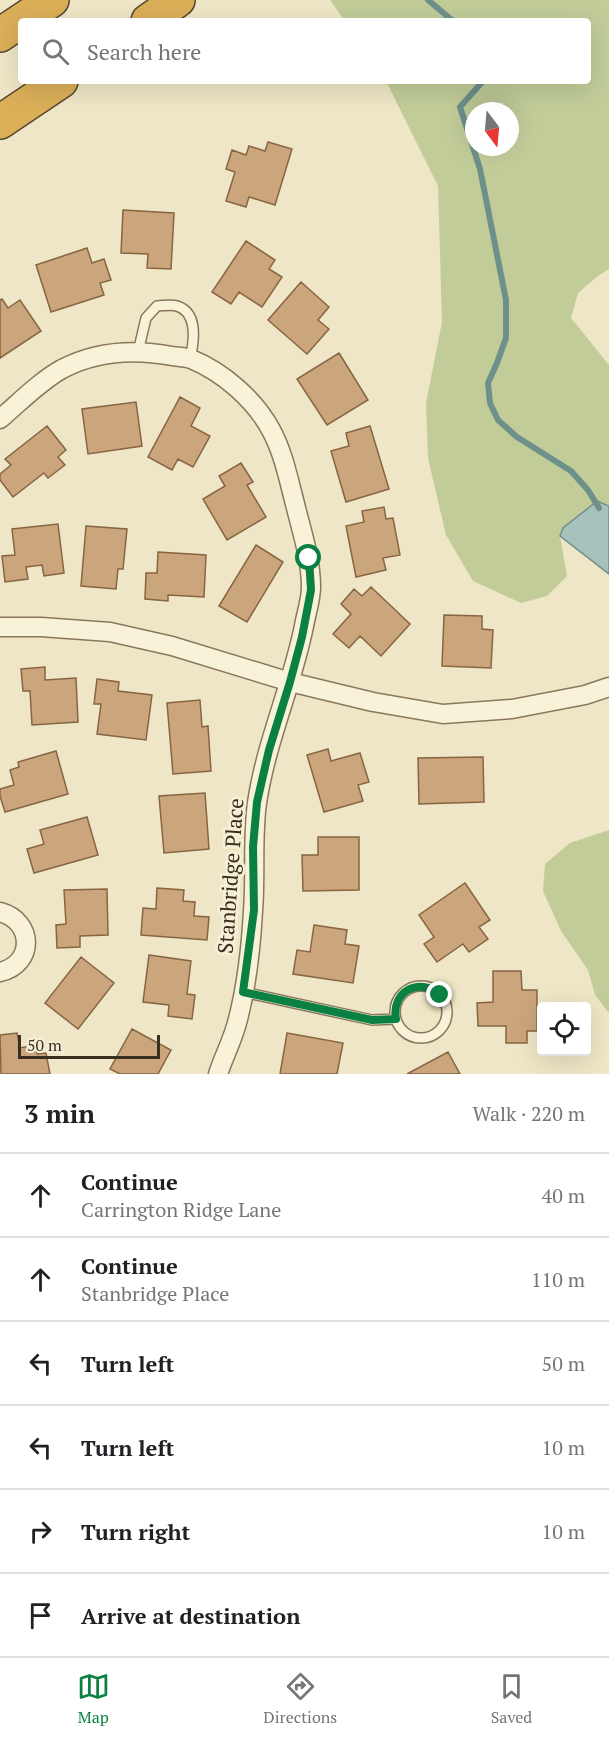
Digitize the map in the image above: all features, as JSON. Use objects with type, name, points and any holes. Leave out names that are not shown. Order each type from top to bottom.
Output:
[{"type":"highway","points":[[25,18],[52,0]]},
{"type":"highway","points":[[152,18],[178,0]]},
{"type":"highway","points":[[0,35],[18,23]]},
{"type":"highway","points":[[0,122],[57,84]]},
{"type":"street","name":"Stanbridge Place","points":[[0,419],[43,381],[63,369],[91,357],[121,352],[151,352],[190,359],[222,376],[245,396],[266,421],[281,453],[309,558],[311,590],[302,637],[269,750],[257,802],[253,847],[254,910],[243,992],[238,1021],[218,1074]]},
{"type":"street","points":[[0,627],[41,627],[110,632],[172,646],[290,682],[373,702],[443,714],[512,709],[585,695],[609,687]]},
{"type":"street","points":[[0,912],[10,915],[17,921],[26,937],[26,946],[18,963],[0,972]]},
{"type":"lane","points":[[138,352],[146,318],[157,306],[177,306],[189,314],[194,330],[190,359]]},
{"type":"lane","points":[[421,986],[430,988],[437,992],[445,1002],[447,1010],[445,1023],[431,1036],[419,1038],[407,1034],[396,1019],[397,1002],[412,988],[421,986]]},
{"type":"lane","points":[[243,992],[372,1020],[396,1019]]},
{"type":"green space","points":[[330,0],[609,0],[609,269],[578,293],[571,318],[609,365],[609,505],[597,501],[563,528],[560,536],[567,576],[547,596],[521,603],[473,581],[446,535],[428,458],[426,403],[442,322],[438,186],[387,84],[591,84],[591,18],[343,18]]},
{"type":"green space","points":[[609,830],[609,1013],[595,995],[588,970],[561,931],[543,891],[545,864],[570,843]]},
{"type":"water","points":[[597,501],[609,506],[609,574],[560,536],[563,528]]},
{"type":"building","points":[[268,142],[292,149],[275,205],[249,197],[246,207],[226,201],[235,172],[226,169],[232,150],[246,155],[249,146],[265,151]]},
{"type":"building","points":[[123,210],[174,213],[171,269],[147,268],[148,254],[121,253]]},
{"type":"building","points":[[246,241],[275,260],[269,269],[282,277],[262,307],[239,292],[231,304],[212,292]]},
{"type":"building","points":[[87,248],[92,263],[104,259],[111,280],[100,283],[104,295],[51,312],[36,265]]},
{"type":"building","points":[[301,282],[329,307],[318,320],[329,329],[307,354],[268,320]]},
{"type":"building","points":[[2,299],[8,308],[20,300],[41,331],[0,358],[0,300]]},
{"type":"building","points":[[339,353],[368,400],[327,425],[297,379]]},
{"type":"building","points":[[180,397],[200,408],[191,426],[210,436],[193,467],[178,459],[172,470],[148,457]]},
{"type":"building","points":[[136,402],[142,446],[88,454],[82,409]]},
{"type":"building","points":[[47,426],[66,450],[58,457],[65,465],[48,478],[44,473],[13,497],[0,480],[0,474],[11,465],[5,459]]},
{"type":"building","points":[[370,426],[389,489],[346,502],[331,451],[349,446],[346,433]]},
{"type":"building","points":[[241,463],[253,482],[247,485],[266,517],[227,540],[203,499],[225,486],[219,476]]},
{"type":"building","points":[[384,507],[386,519],[393,518],[400,555],[383,558],[386,570],[356,577],[346,526],[364,522],[362,511]]},
{"type":"building","points":[[58,524],[64,573],[44,576],[42,565],[26,567],[28,579],[5,582],[2,556],[15,555],[12,529]]},
{"type":"building","points":[[86,526],[127,529],[123,569],[118,569],[116,589],[81,586]]},
{"type":"building","points":[[256,545],[283,562],[247,622],[219,606]]},
{"type":"building","points":[[158,552],[206,555],[204,597],[168,595],[168,601],[145,599],[146,573],[157,573]]},
{"type":"building","points":[[371,587],[410,624],[381,656],[360,636],[349,648],[333,634],[351,614],[341,604],[354,589],[362,596]]},
{"type":"building","points":[[444,615],[482,616],[482,629],[493,630],[491,668],[442,666]]},
{"type":"building","points":[[45,667],[45,680],[76,678],[78,722],[32,725],[30,691],[23,691],[21,669]]},
{"type":"building","points":[[97,679],[119,682],[118,691],[152,695],[146,740],[97,734],[101,704],[94,704]]},
{"type":"building","points":[[200,700],[202,727],[208,726],[211,771],[173,774],[167,703]]},
{"type":"building","points":[[328,749],[331,761],[360,753],[369,782],[358,785],[363,801],[324,812],[307,755]]},
{"type":"building","points":[[56,751],[68,794],[5,812],[0,789],[14,785],[10,770],[19,767],[18,762]]},
{"type":"building","points":[[483,757],[484,802],[419,804],[418,758]]},
{"type":"building","points":[[205,793],[209,849],[164,853],[159,796]]},
{"type":"building","points":[[87,817],[98,855],[34,873],[27,849],[44,844],[40,830]]},
{"type":"building","points":[[318,837],[359,837],[359,890],[303,891],[302,855],[318,855]]},
{"type":"building","points":[[465,883],[490,920],[479,927],[488,939],[469,952],[463,944],[437,962],[424,944],[434,937],[419,915]]},
{"type":"building","points":[[157,888],[184,890],[183,901],[195,902],[194,916],[209,917],[207,940],[141,935],[143,908],[156,909]]},
{"type":"building","points":[[107,889],[108,935],[80,936],[80,947],[57,948],[56,925],[66,924],[64,890]]},
{"type":"building","points":[[314,925],[347,930],[345,944],[359,946],[353,983],[293,974],[297,950],[310,952]]},
{"type":"building","points":[[149,955],[191,961],[187,994],[195,995],[192,1019],[168,1016],[169,1005],[143,1002]]},
{"type":"building","points":[[81,957],[114,983],[78,1029],[45,1003]]},
{"type":"building","points":[[493,971],[521,971],[522,990],[537,990],[537,1031],[527,1031],[527,1043],[506,1043],[506,1026],[478,1026],[477,1003],[493,1002]]},
{"type":"building","points":[[132,1029],[171,1050],[158,1074],[120,1074],[110,1069]]},
{"type":"building","points":[[17,1033],[20,1048],[36,1045],[37,1054],[46,1053],[50,1074],[1,1074],[0,1035]]},
{"type":"building","points":[[287,1033],[343,1043],[337,1074],[280,1074]]},
{"type":"building","points":[[448,1052],[460,1074],[407,1074]]},
{"type":"waterway","points":[[428,0],[449,18]]},
{"type":"waterway","points":[[480,84],[460,107],[480,169],[506,300],[506,338],[488,383],[490,403],[498,420],[517,437],[571,471],[588,490],[599,508]]},
{"type":"route","points":[[309,558],[311,590],[302,637],[269,750],[257,802],[253,847],[254,910],[243,992],[372,1020],[396,1019],[397,1002],[408,989],[421,986],[440,995]]}]
